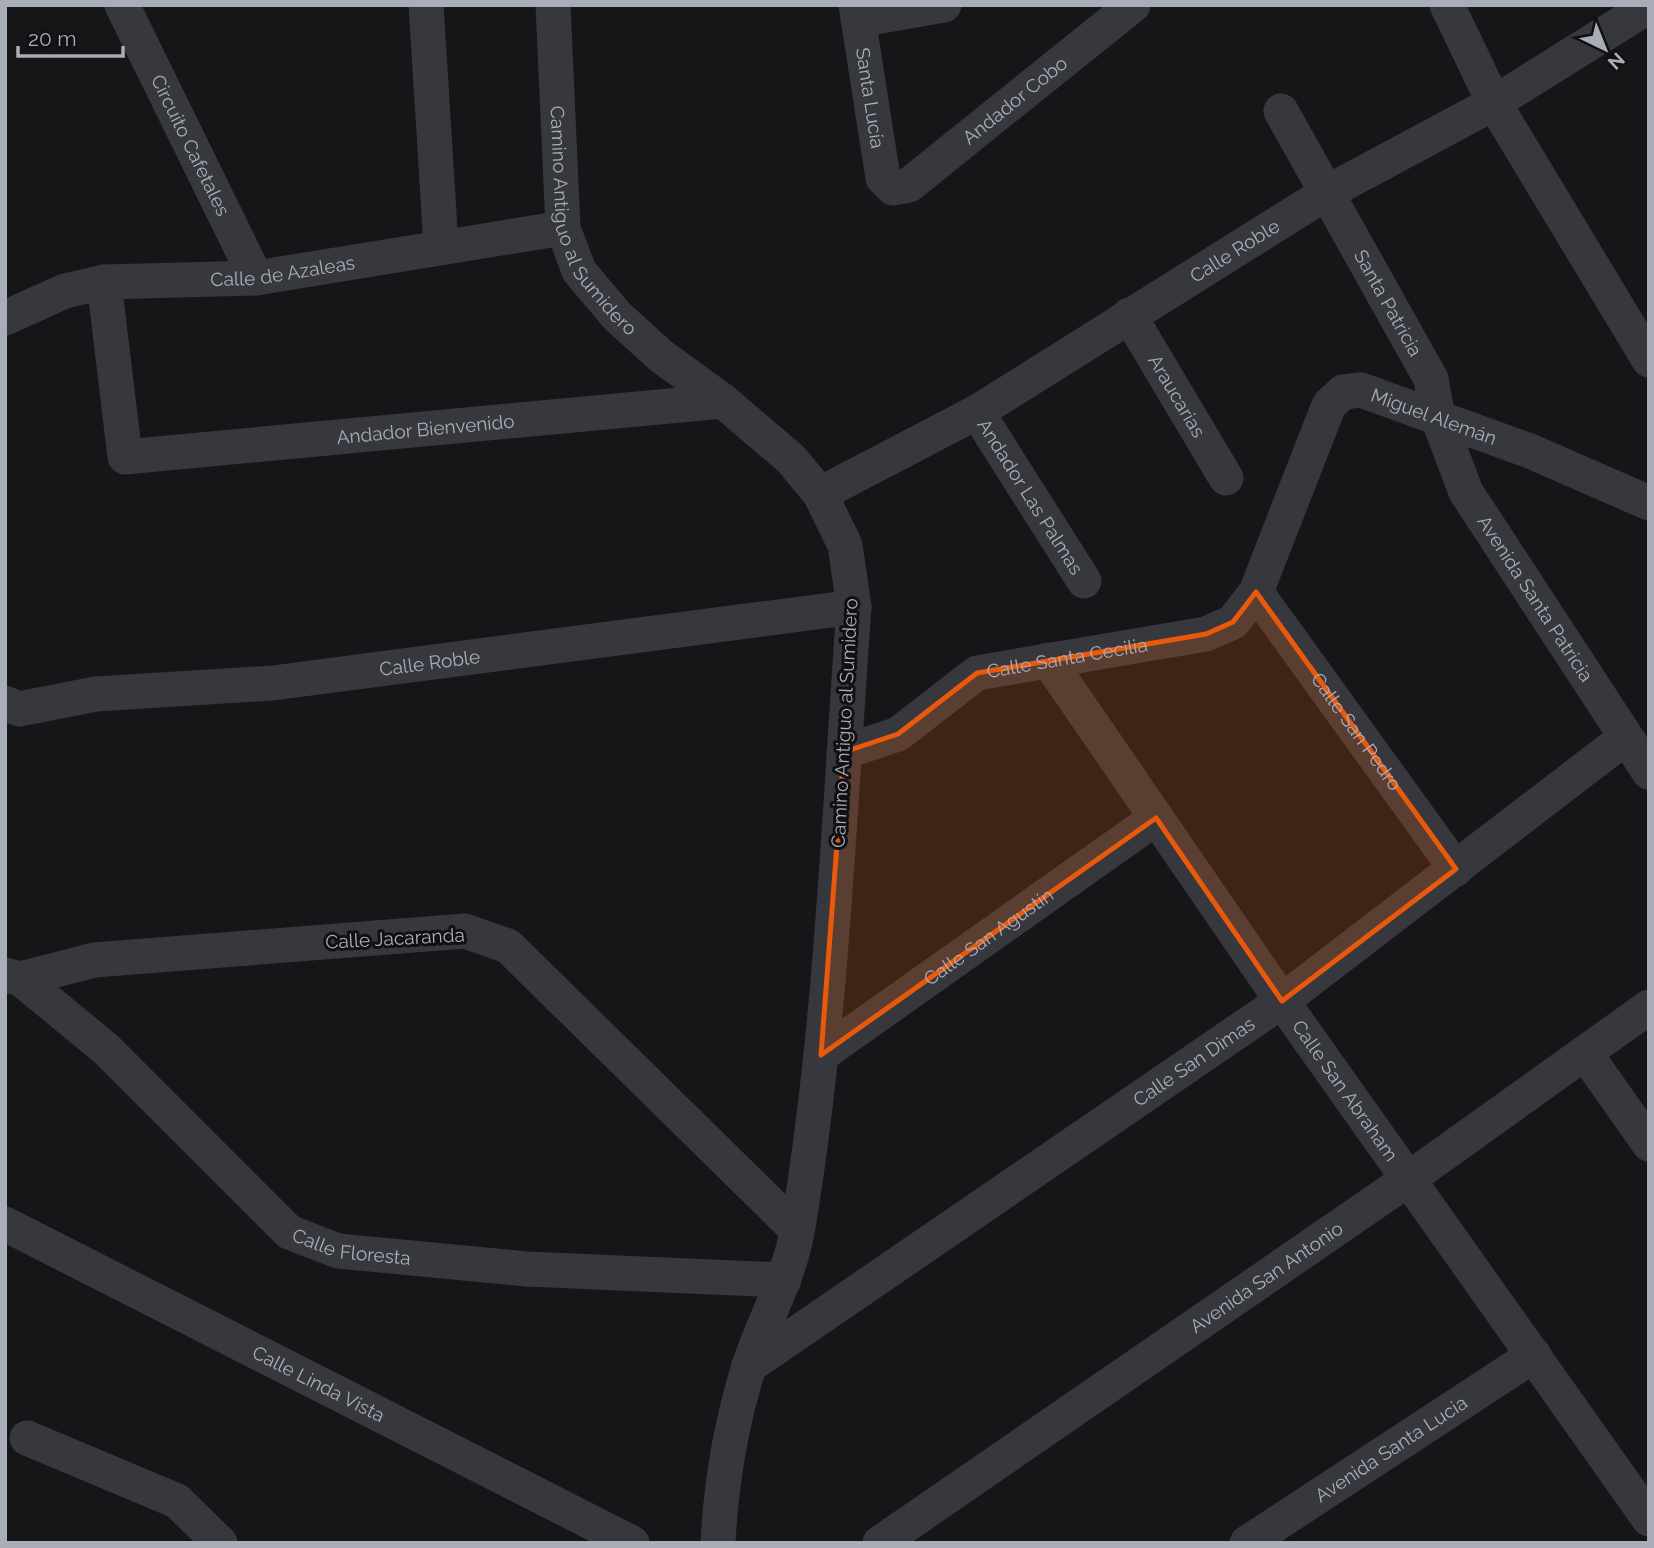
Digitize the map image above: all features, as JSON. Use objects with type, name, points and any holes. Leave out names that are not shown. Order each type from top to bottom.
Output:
[{"type":"street","points":[[426,5],[441,246]]},
{"type":"street","name":"Camino Antiguo al Sumidero","points":[[553,5],[564,228],[579,271],[617,316],[661,356],[723,401],[791,459],[820,494],[845,545],[854,607],[821,1055],[797,1230],[784,1280],[749,1366],[731,1432],[720,1499],[718,1543]]},
{"type":"street","points":[[857,13],[944,5]]},
{"type":"street","name":"Andador Cobo","points":[[893,188],[909,185],[1133,5]]},
{"type":"street","points":[[1447,5],[1494,103],[1649,360]]},
{"type":"street","name":"Calle Roble","points":[[820,494],[976,412],[1328,192],[1494,103],[1649,6]]},
{"type":"street","name":"Circuito Cafetales","points":[[131,7],[256,278]]},
{"type":"street","name":"Santa Lucía","points":[[857,13],[883,178],[893,188]]},
{"type":"street","name":"Santa Patricia","points":[[1281,111],[1431,379],[1438,418]]},
{"type":"street","name":"Calle de Azaleas","points":[[5,318],[65,291],[104,282],[256,278],[564,228]]},
{"type":"street","name":"Andador Bienvenido","points":[[104,282],[125,457],[723,401]]},
{"type":"street","name":"Araucarias","points":[[1129,315],[1226,478]]},
{"type":"street","name":"Miguel Alemán","points":[[1256,592],[1329,405],[1343,392],[1361,390],[1530,451],[1649,503]]},
{"type":"street","name":"Andador Las Palmas","points":[[976,412],[1084,581]]},
{"type":"street","name":"Avenida Santa Patricia","points":[[1438,418],[1466,492],[1649,772]]},
{"type":"street","name":"Calle Santa Cecilia","points":[[844,752],[898,734],[977,673],[1206,634],[1233,622],[1256,592]]},
{"type":"street","name":"Calle San Pedro","points":[[1256,592],[1456,869]]},
{"type":"street","name":"Calle Roble","points":[[5,703],[19,709],[96,694],[273,683],[854,607]]},
{"type":"street","name":"Calle San Abraham","points":[[1048,660],[1282,1001],[1649,1519]]},
{"type":"street","name":"Calle San Dimas","points":[[749,1366],[1282,1001],[1625,738]]},
{"type":"street","name":"Calle San Agustín","points":[[821,1055],[1156,818]]},
{"type":"street","name":"Calle Jacaranda","points":[[13,977],[94,960],[465,931],[508,946],[797,1230]]},
{"type":"street","name":"Calle Floresta","points":[[13,977],[106,1049],[289,1232],[338,1251],[527,1269],[784,1280]]},
{"type":"street","name":"Avenida San Antonio","points":[[880,1543],[1408,1180],[1649,1007]]},
{"type":"street","points":[[1585,1053],[1649,1144]]},
{"type":"street","name":"Calle Linda Vista","points":[[5,1224],[632,1543]]},
{"type":"street","name":"Avenida Santa Lucia","points":[[1247,1543],[1534,1355]]},
{"type":"street","points":[[27,1438],[177,1501],[220,1543]]},
{"type":"highlighted area","points":[[1256,592],[1456,869],[1282,1001],[1156,818],[821,1055],[844,752],[898,734],[977,673],[1206,634],[1233,622]]}]
